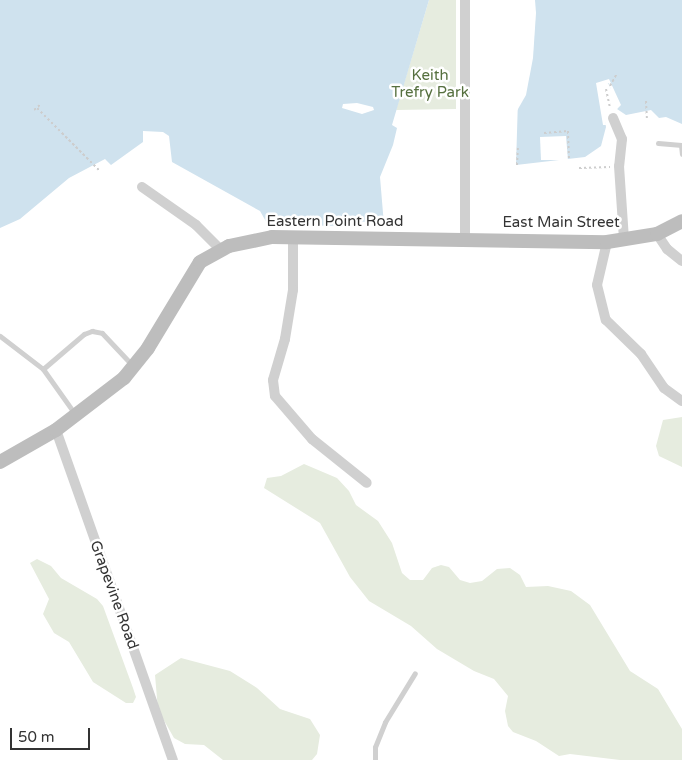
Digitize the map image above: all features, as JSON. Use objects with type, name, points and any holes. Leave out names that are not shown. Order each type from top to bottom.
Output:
[{"type":"main road","name":"East Main Street","points":[[465,239],[607,242],[657,234],[682,221]]},
{"type":"main road","name":"Eastern Point Road","points":[[0,462],[56,430],[100,400],[134,367],[200,262],[221,250],[259,239],[293,237],[465,239]]},
{"type":"street","points":[[465,0],[465,239]]},
{"type":"street","points":[[613,118],[622,139],[620,166],[624,240]]},
{"type":"street","points":[[142,187],[196,225],[221,250]]},
{"type":"street","points":[[657,234],[667,249],[682,261]]},
{"type":"street","points":[[293,237],[293,290],[286,339],[273,380],[275,396],[312,439],[367,483]]},
{"type":"street","points":[[607,242],[597,285],[606,320],[647,361],[664,388],[682,401]]},
{"type":"street","name":"Grapevine Road","points":[[56,430],[173,760]]},
{"type":"lane","points":[[658,143],[681,145],[682,154]]},
{"type":"lane","points":[[43,369],[84,334],[92,331],[102,332],[134,367]]},
{"type":"lane","points":[[0,336],[43,369],[76,416]]},
{"type":"lane","points":[[375,760],[375,747],[384,722],[415,673]]},
{"type":"path","points":[[610,86],[616,75]]},
{"type":"path","points":[[606,89],[613,118]]},
{"type":"path","points":[[646,101],[647,118]]},
{"type":"path","points":[[34,110],[40,105]]},
{"type":"path","points":[[37,108],[100,171]]},
{"type":"path","points":[[544,133],[568,131],[569,160]]},
{"type":"path","points":[[517,165],[518,145]]},
{"type":"path","points":[[578,168],[620,166]]},
{"type":"green space","name":"Keith Trefry Park","points":[[429,0],[456,0],[456,109],[396,110]]},
{"type":"green space","points":[[682,417],[682,467],[659,456],[656,446],[663,420]]},
{"type":"green space","points":[[304,464],[337,478],[349,491],[356,505],[378,521],[392,543],[402,573],[410,580],[423,580],[432,568],[441,565],[449,567],[460,580],[470,583],[482,581],[497,569],[510,568],[520,575],[526,587],[548,586],[571,591],[590,605],[630,671],[658,689],[682,729],[682,760],[620,760],[570,754],[559,756],[536,741],[513,732],[508,726],[505,711],[508,696],[494,679],[474,671],[437,649],[411,626],[369,601],[350,577],[320,523],[264,488],[267,478],[281,476]]},
{"type":"green space","points":[[37,559],[51,566],[61,578],[97,599],[103,606],[136,697],[133,703],[126,703],[93,682],[69,642],[54,633],[43,614],[49,599],[30,563]]},
{"type":"green space","points":[[181,658],[230,671],[257,688],[280,709],[310,719],[320,735],[317,754],[312,760],[223,760],[204,745],[185,744],[174,738],[158,710],[155,675]]},
{"type":"water","points":[[0,0],[429,0],[392,125],[397,128],[393,145],[380,177],[384,225],[353,220],[352,226],[268,225],[260,211],[172,162],[169,136],[163,132],[143,131],[143,142],[111,165],[105,159],[69,178],[20,219],[0,228]],"holes":[[[357,103],[373,107],[374,110],[362,114],[342,108],[343,104]]]},
{"type":"water","points":[[521,0],[682,0],[682,124],[666,117],[659,118],[651,110],[626,115],[617,109],[619,105],[608,83],[599,85],[606,127],[601,146],[585,157],[516,165]]},
{"type":"pier","points":[[519,0],[535,0],[536,13],[533,58],[526,95],[514,116]]},
{"type":"pier","points":[[609,79],[621,105],[616,110],[609,83],[601,86],[606,125],[603,125],[596,83]]},
{"type":"pier","points":[[566,136],[568,160],[541,160],[540,137]]}]
